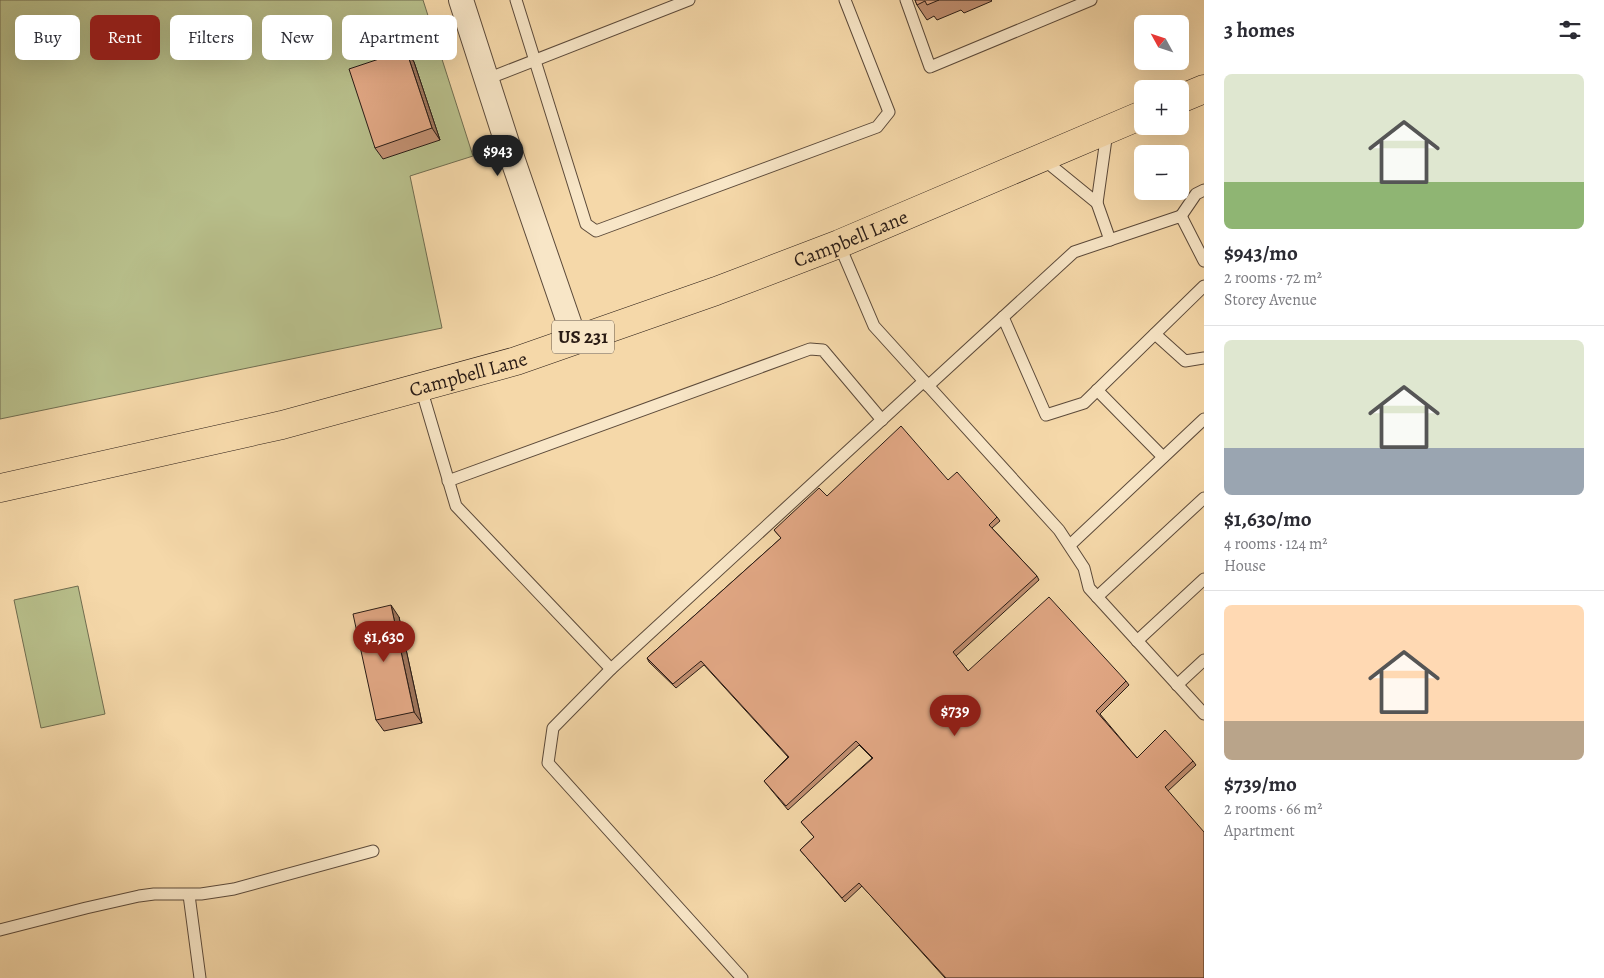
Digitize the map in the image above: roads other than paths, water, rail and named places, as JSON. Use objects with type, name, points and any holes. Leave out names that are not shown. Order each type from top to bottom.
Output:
[{"type":"main road","points":[[1189,95],[1204,89]]},
{"type":"main road","name":"Campbell Lane","points":[[0,488],[282,425],[516,361],[716,292],[839,244],[1134,119]]},
{"type":"street","points":[[461,0],[575,340]]},
{"type":"lane","points":[[516,0],[586,224],[596,231],[877,127],[889,112],[845,0]]},
{"type":"lane","points":[[487,79],[689,0]]},
{"type":"lane","points":[[906,0],[930,67],[1091,0]]},
{"type":"lane","points":[[1108,130],[1097,203],[1110,240]]},
{"type":"lane","points":[[1042,158],[1097,203]]},
{"type":"lane","points":[[742,978],[548,763],[553,728],[611,668],[882,420],[1003,318],[1074,252],[1181,216],[1196,194],[1204,190]]},
{"type":"lane","points":[[1181,216],[1204,260]]},
{"type":"lane","points":[[839,244],[874,326],[1060,530],[1084,568],[1089,588],[1204,714]]},
{"type":"lane","points":[[1003,318],[1046,415],[1084,403],[1204,286]]},
{"type":"lane","points":[[1155,334],[1186,361],[1204,358]]},
{"type":"lane","points":[[448,481],[810,349],[823,350],[882,420]]},
{"type":"lane","points":[[421,388],[456,506],[611,668]]},
{"type":"lane","points":[[1097,390],[1163,457]]},
{"type":"lane","points":[[1070,545],[1204,419]]},
{"type":"lane","points":[[1097,597],[1204,498]]},
{"type":"lane","points":[[1137,641],[1204,579]]},
{"type":"lane","points":[[1177,685],[1204,660]]},
{"type":"lane","points":[[0,930],[139,896],[218,892],[234,889],[373,851]]},
{"type":"lane","points":[[189,894],[200,978]]}]
